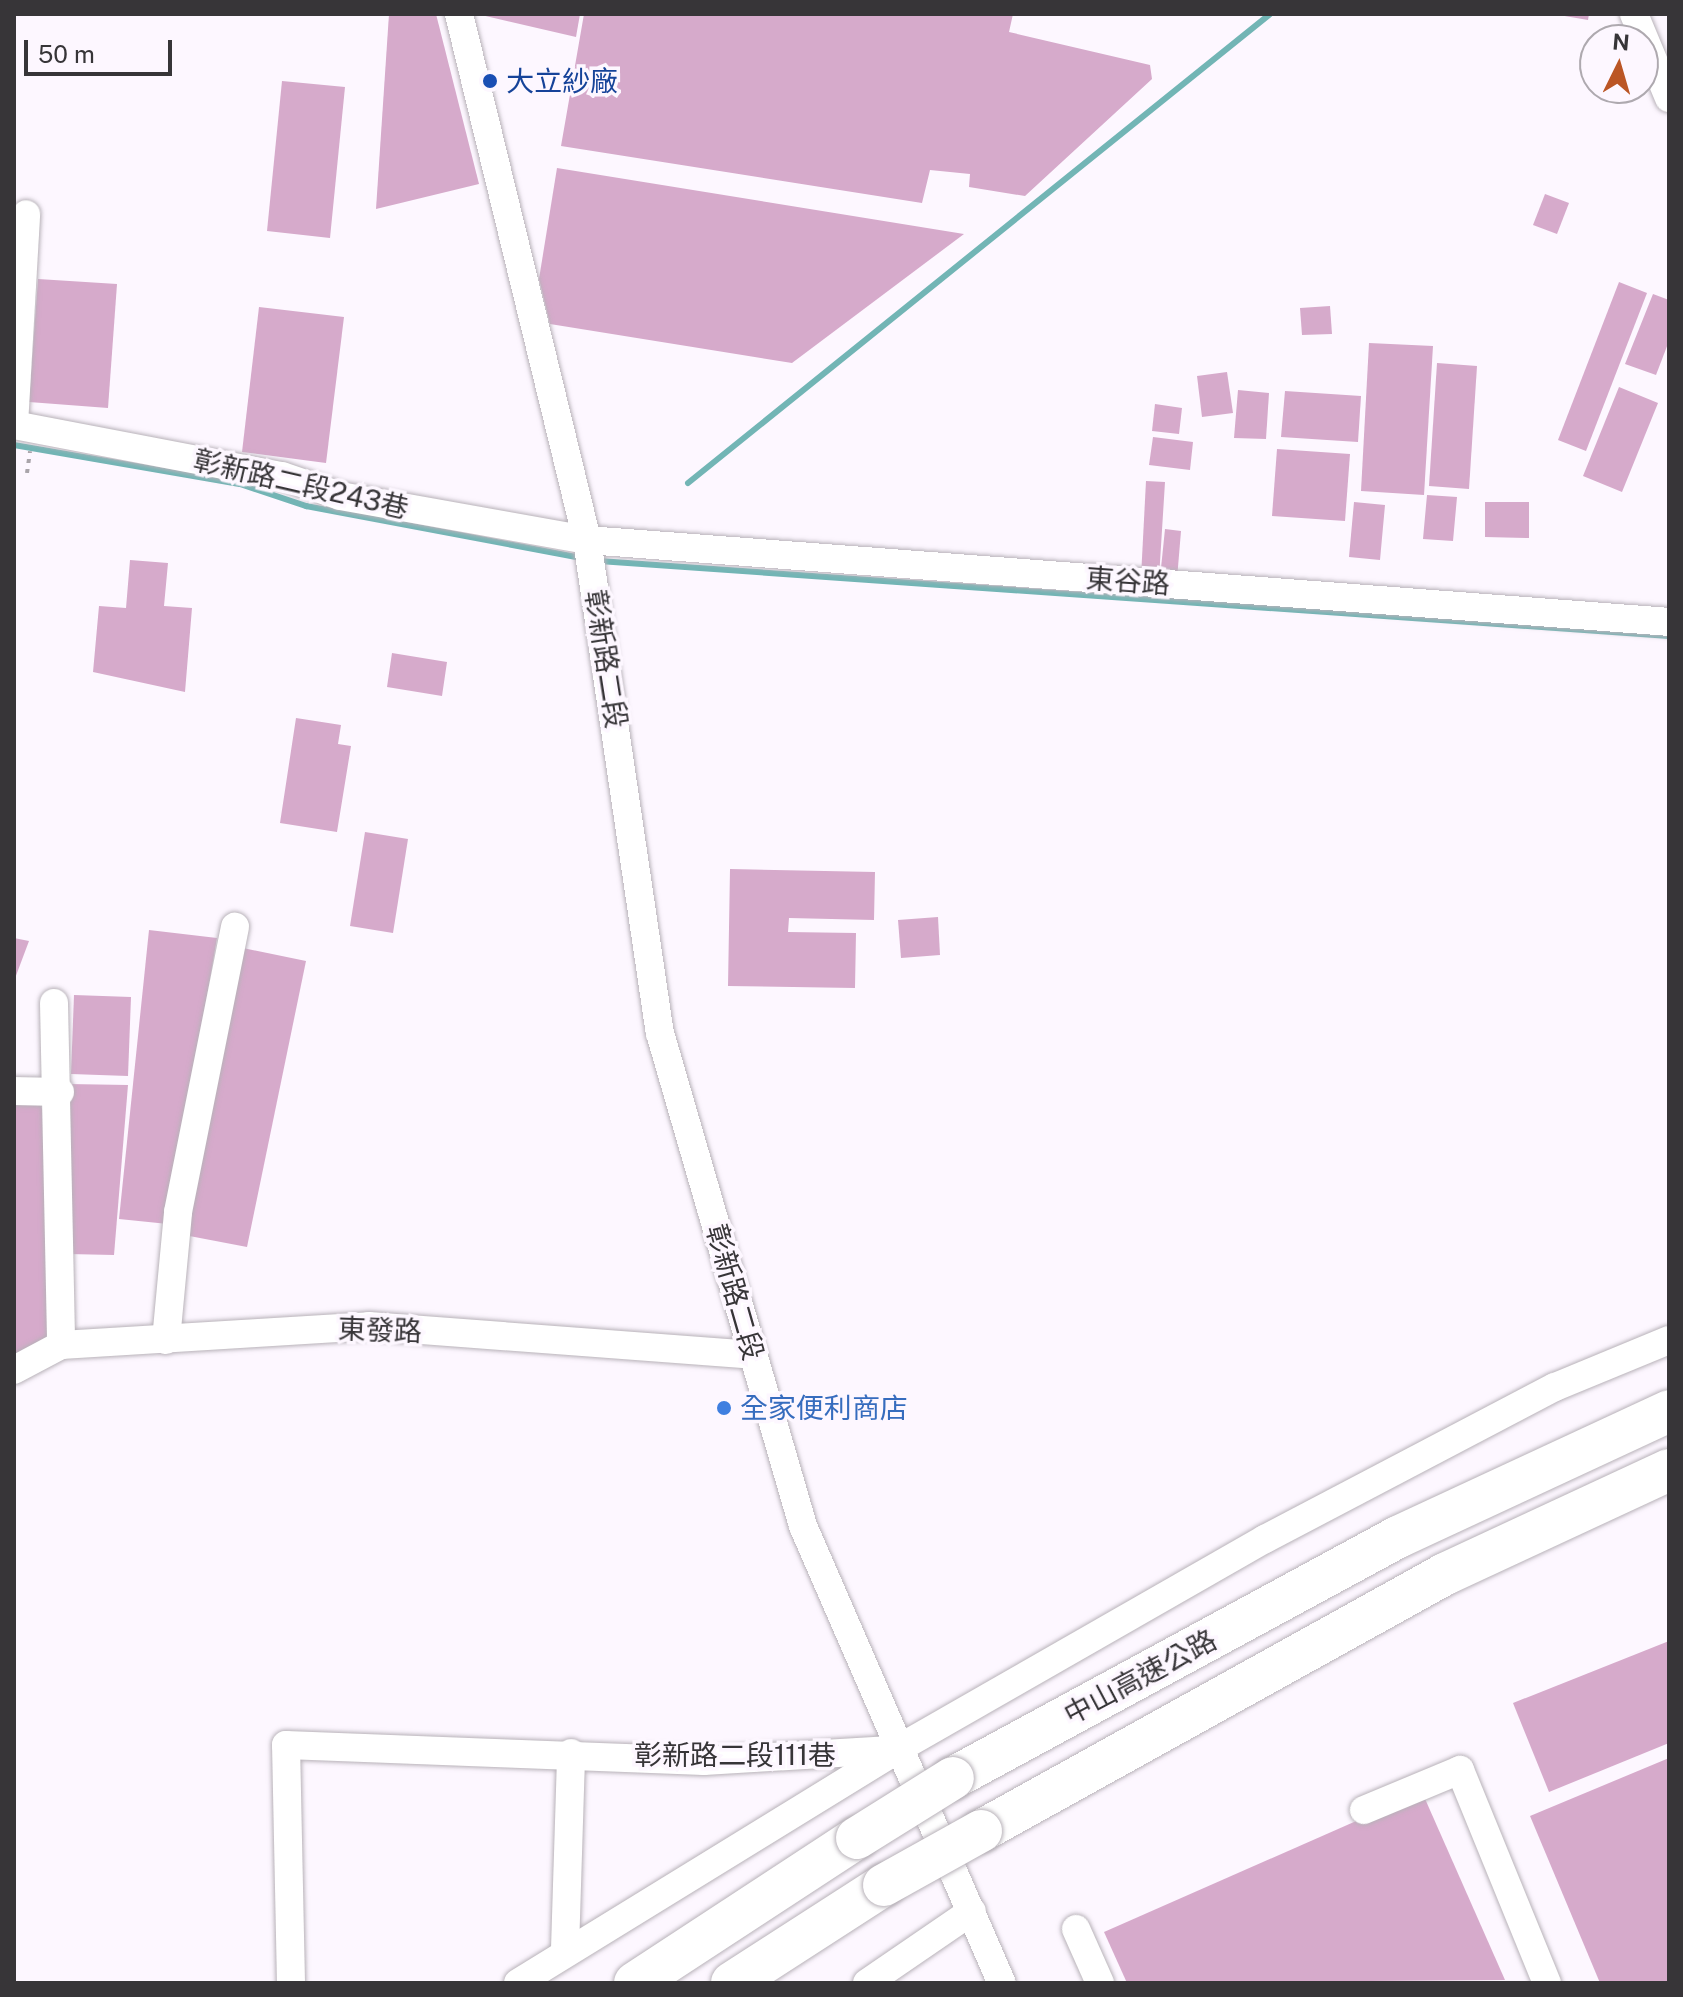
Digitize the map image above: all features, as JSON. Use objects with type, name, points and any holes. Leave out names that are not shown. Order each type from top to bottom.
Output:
[{"type":"highway","name":"中山高速公路","points":[[635,1983],[953,1778],[1398,1537],[1669,1411]]},
{"type":"highway","name":"中山高速公路","points":[[732,1983],[884,1885],[1445,1574],[1669,1470]]},
{"type":"street","name":"彰新路二段","points":[[459,14],[589,553],[660,1033],[803,1526],[1002,1983]]},
{"type":"street","points":[[1634,14],[1669,98]]},
{"type":"street","points":[[14,425],[26,214]]},
{"type":"street","name":"彰新路二段243巷","points":[[14,425],[282,476],[340,496],[589,553]]},
{"type":"street","name":"東谷路","points":[[589,553],[1669,622]]},
{"type":"street","points":[[166,1340],[178,1212],[235,927]]},
{"type":"street","points":[[54,1003],[60,1092],[61,1345]]},
{"type":"street","points":[[14,1091],[60,1092]]},
{"type":"street","name":"東發路","points":[[14,1370],[61,1345],[369,1326],[753,1355]]},
{"type":"street","points":[[518,1983],[565,1949],[898,1749],[1265,1539],[1555,1387],[1669,1340]]},
{"type":"street","name":"彰新路二段111巷","points":[[291,1983],[286,1745],[571,1753],[704,1761],[898,1749]]},
{"type":"street","points":[[565,1949],[571,1753]]},
{"type":"street","points":[[1364,1810],[1460,1770],[1547,1983]]},
{"type":"street","points":[[867,1983],[972,1911]]},
{"type":"street","points":[[1076,1929],[1100,1983]]},
{"type":"building","points":[[389,14],[436,14],[479,184],[376,209]]},
{"type":"building","points":[[477,14],[580,14],[576,37]]},
{"type":"building","points":[[584,14],[1013,14],[1009,32],[1150,65],[1152,79],[1025,196],[969,187],[970,174],[930,170],[922,203],[561,146]]},
{"type":"building","points":[[1553,14],[1589,14],[1588,20]]},
{"type":"building","points":[[282,81],[345,87],[330,238],[267,231]]},
{"type":"building","points":[[557,168],[964,234],[792,363],[550,324],[539,279]]},
{"type":"building","points":[[1545,194],[1569,203],[1557,234],[1533,225]]},
{"type":"building","points":[[38,279],[117,284],[108,408],[29,402]]},
{"type":"building","points":[[1619,282],[1647,293],[1586,451],[1558,440]]},
{"type":"building","points":[[1653,294],[1669,300],[1669,341],[1656,375],[1625,364]]},
{"type":"building","points":[[1330,306],[1332,334],[1302,335],[1300,308]]},
{"type":"building","points":[[259,307],[344,317],[326,463],[242,452]]},
{"type":"building","points":[[1369,343],[1433,346],[1424,495],[1361,491]]},
{"type":"building","points":[[1437,363],[1477,366],[1469,489],[1429,486]]},
{"type":"building","points":[[1227,372],[1233,413],[1202,417],[1197,376]]},
{"type":"building","points":[[1619,387],[1658,403],[1622,492],[1583,476]]},
{"type":"building","points":[[1238,390],[1269,393],[1266,439],[1234,438]]},
{"type":"building","points":[[1285,391],[1361,396],[1358,442],[1281,437]]},
{"type":"building","points":[[1155,404],[1182,408],[1179,434],[1152,431]]},
{"type":"building","points":[[1153,437],[1193,442],[1190,470],[1149,465]]},
{"type":"building","points":[[1277,449],[1350,454],[1345,521],[1272,516]]},
{"type":"building","points":[[1146,481],[1165,482],[1159,578],[1141,577]]},
{"type":"building","points":[[1427,495],[1457,497],[1453,541],[1423,539]]},
{"type":"building","points":[[1354,502],[1385,505],[1380,560],[1349,557]]},
{"type":"building","points":[[1485,502],[1529,502],[1529,538],[1485,537]]},
{"type":"building","points":[[1165,529],[1181,531],[1177,579],[1160,578]]},
{"type":"building","points":[[130,560],[168,563],[164,606],[192,608],[185,692],[93,672],[99,606],[126,608]]},
{"type":"building","points":[[392,653],[447,662],[442,696],[387,687]]},
{"type":"building","points":[[296,718],[341,725],[338,744],[351,746],[337,832],[280,823]]},
{"type":"building","points":[[365,832],[408,839],[393,933],[350,926]]},
{"type":"building","points":[[730,869],[875,872],[874,920],[789,918],[788,932],[856,933],[855,988],[728,986]]},
{"type":"building","points":[[938,917],[940,955],[901,958],[898,920]]},
{"type":"building","points":[[149,930],[217,938],[168,1224],[119,1219]]},
{"type":"building","points":[[14,938],[29,941],[14,981]]},
{"type":"building","points":[[238,947],[306,961],[247,1247],[179,1234]]},
{"type":"building","points":[[74,995],[131,997],[128,1076],[71,1074]]},
{"type":"building","points":[[68,1084],[128,1085],[114,1255],[68,1254]]},
{"type":"building","points":[[14,1103],[39,1103],[48,1120],[48,1341],[14,1355]]},
{"type":"building","points":[[1669,1641],[1669,1743],[1549,1792],[1513,1703]]},
{"type":"building","points":[[1669,1758],[1669,1983],[1600,1983],[1530,1816]]},
{"type":"building","points":[[1422,1792],[1505,1980],[1127,1983],[1104,1932]]},
{"type":"waterway","points":[[688,483],[1270,14]]},
{"type":"waterway","points":[[14,445],[240,484],[306,506],[580,558]]},
{"type":"waterway","points":[[599,561],[1669,636]]},
{"type":"place","name":"大立紗廠","points":[[490,81]]},
{"type":"place","name":"全家便利商店","points":[[724,1408]]}]
